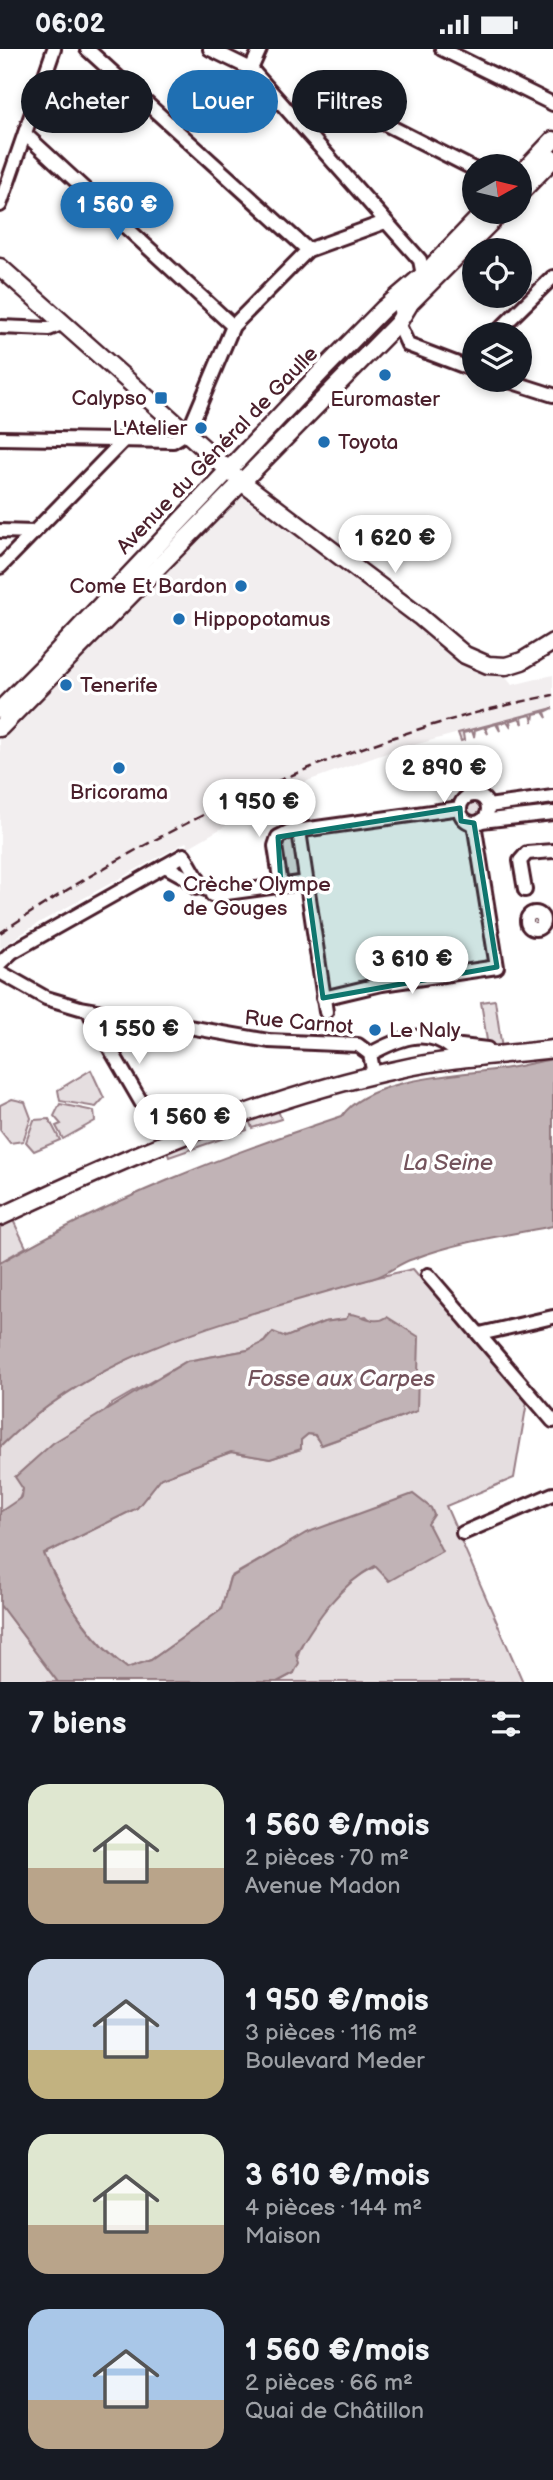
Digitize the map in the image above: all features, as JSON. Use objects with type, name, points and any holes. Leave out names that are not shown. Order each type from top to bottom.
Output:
[{"type":"main road","points":[[532,163],[553,141]]},
{"type":"main road","points":[[532,181],[553,159]]},
{"type":"main road","name":"Avenue du Général de Gaulle","points":[[249,461],[358,349],[472,224]]},
{"type":"main road","name":"Avenue du Général de Gaulle","points":[[358,349],[409,305],[489,224]]},
{"type":"main road","points":[[0,256],[29,291]]},
{"type":"main road","points":[[0,267],[243,483],[472,659],[488,665],[506,666],[522,661],[553,642]]},
{"type":"main road","name":"Avenue du Général de Gaulle","points":[[0,728],[48,670],[228,469],[383,309],[423,275]]},
{"type":"main road","name":"Avenue du Général de Gaulle","points":[[0,711],[48,670],[243,483],[398,323],[409,305]]},
{"type":"main road","name":"Avenue du Général de Gaulle","points":[[48,670],[220,491]]},
{"type":"main road","points":[[0,1217],[75,1181],[201,1130],[374,1075],[403,1068],[553,1049]]},
{"type":"street","points":[[0,205],[54,49]]},
{"type":"street","points":[[87,49],[308,250]]},
{"type":"street","points":[[210,49],[251,69],[420,260],[423,275]]},
{"type":"street","points":[[251,69],[260,49]]},
{"type":"street","points":[[442,49],[553,104]]},
{"type":"street","points":[[403,133],[462,163]]},
{"type":"street","points":[[25,134],[233,326]]},
{"type":"street","points":[[0,438],[166,443],[186,433],[233,326],[308,250],[385,222]]},
{"type":"street","points":[[507,322],[553,277]]},
{"type":"street","points":[[0,327],[49,329],[64,323]]},
{"type":"street","points":[[398,323],[408,345],[462,365]]},
{"type":"street","points":[[532,388],[553,395]]},
{"type":"street","points":[[0,567],[122,442]]},
{"type":"street","points":[[0,531],[34,532]]},
{"type":"street","points":[[461,811],[464,800],[471,795],[483,799],[488,806],[486,815],[477,822]]},
{"type":"street","points":[[488,806],[553,797]]},
{"type":"street","points":[[303,856],[306,846],[320,835],[461,811]]},
{"type":"street","points":[[281,885],[276,841],[288,832],[461,811],[477,822],[553,813]]},
{"type":"street","points":[[323,998],[382,984],[497,967],[477,822]]},
{"type":"street","points":[[299,831],[326,1012]]},
{"type":"street","points":[[529,917],[520,861],[527,853],[553,851]]},
{"type":"street","points":[[0,963],[12,952],[184,855],[203,888],[220,894]]},
{"type":"street","points":[[165,866],[185,877],[202,893],[220,894],[307,882]]},
{"type":"street","name":"Rue Carnot","points":[[0,972],[46,998],[92,1011],[269,1041],[354,1045],[370,1054],[374,1075]]},
{"type":"street","points":[[92,1011],[91,1016],[155,1126]]},
{"type":"street","points":[[370,1054],[400,1038],[414,1037],[438,1039],[451,1048],[487,1049],[488,1057]]},
{"type":"street","points":[[428,1275],[553,1422]]},
{"type":"street","points":[[480,1334],[552,1319]]},
{"type":"street","points":[[463,1533],[553,1494]]},
{"type":"highlighted area","points":[[460,808],[461,821],[474,823],[497,967],[323,998],[307,882],[281,885],[278,837]]},
{"type":"shaded area","points":[[243,483],[465,655],[514,664],[504,675],[512,685],[553,675],[553,708],[395,750],[293,786],[234,817],[234,821],[189,847],[186,842],[40,922],[0,948],[0,728]]},
{"type":"shaded area","points":[[553,708],[545,712],[547,718],[543,712],[534,714],[533,722],[531,715],[522,717],[523,724],[519,718],[510,721],[511,727],[507,721],[498,724],[500,731],[496,724],[486,727],[488,734],[484,727],[475,730],[474,737],[472,731],[463,733],[464,740],[461,741],[458,733]]},
{"type":"shaded area","points":[[474,801],[480,803],[480,815],[474,817],[468,815],[466,809],[468,803]]},
{"type":"shaded area","points":[[292,836],[296,838],[300,877],[288,879],[281,841]]},
{"type":"shaded area","points":[[495,1000],[502,1049],[488,1047],[481,1002]]},
{"type":"shaded area","points":[[91,1070],[104,1098],[96,1107],[60,1101],[58,1090]]},
{"type":"shaded area","points":[[12,1099],[25,1102],[31,1118],[23,1141],[10,1143],[0,1130],[0,1105]]},
{"type":"shaded area","points":[[60,1104],[94,1111],[95,1121],[63,1139],[56,1126],[61,1124],[54,1116]]},
{"type":"shaded area","points":[[278,1110],[281,1119],[252,1128],[249,1120]]},
{"type":"shaded area","points":[[49,1119],[60,1140],[34,1151],[26,1142],[34,1120]]},
{"type":"shaded area","points":[[245,1121],[247,1130],[169,1157],[167,1151]]},
{"type":"shaded area","points":[[12,1218],[26,1247],[0,1262],[0,1224]]},
{"type":"shaded area","points":[[413,1269],[527,1402],[514,1478],[446,1506],[523,1682],[277,1682],[294,1673],[303,1643],[311,1628],[333,1598],[346,1586],[381,1565],[441,1551],[307,1533],[230,1577],[221,1610],[151,1660],[127,1668],[113,1657],[78,1616],[44,1554],[137,1508],[161,1478],[231,1452],[270,1459],[301,1449],[301,1440],[308,1434],[314,1435],[322,1445],[417,1411],[387,1318],[376,1321],[366,1316],[324,1322],[286,1337],[269,1335],[264,1342],[248,1350],[187,1361],[112,1404],[23,1489],[18,1502],[0,1512],[0,1447],[41,1411],[88,1381],[139,1354],[248,1312]]},
{"type":"shaded area","points":[[0,1605],[57,1681],[58,1682],[0,1682]]},
{"type":"water","name":"La Seine","points":[[553,1059],[553,1226],[482,1239],[430,1253],[374,1278],[175,1339],[82,1383],[39,1412],[0,1447],[0,1263],[125,1199],[210,1163],[342,1116],[355,1103],[373,1093],[417,1080],[502,1069]]},
{"type":"water","name":"Fosse aux Carpes","points":[[349,1314],[373,1320],[387,1317],[419,1337],[417,1411],[321,1445],[315,1435],[308,1434],[301,1440],[301,1449],[270,1459],[231,1452],[161,1478],[137,1508],[44,1554],[78,1617],[101,1645],[127,1668],[151,1660],[221,1610],[230,1578],[306,1533],[413,1494],[431,1508],[434,1515],[428,1524],[442,1551],[389,1581],[375,1566],[350,1583],[320,1616],[304,1641],[296,1654],[299,1663],[294,1673],[277,1682],[58,1682],[0,1605],[0,1512],[22,1497],[23,1489],[15,1477],[53,1443],[187,1361],[248,1350],[264,1342],[273,1332],[286,1337],[324,1322],[346,1319]]},
{"type":"tunnel","points":[[220,491],[249,461]]},
{"type":"railway","points":[[0,933],[129,854],[265,787],[406,733],[553,695]]},
{"type":"place","name":"Euromaster","points":[[385,375]]},
{"type":"place","name":"Calypso","points":[[161,398]]},
{"type":"place","name":"L'Atelier","points":[[201,428]]},
{"type":"place","name":"Toyota","points":[[324,442]]},
{"type":"place","name":"Come Et Bardon","points":[[241,586]]},
{"type":"place","name":"Hippopotamus","points":[[179,619]]},
{"type":"place","name":"Tenerife","points":[[66,685]]},
{"type":"place","name":"Bricorama","points":[[119,768]]},
{"type":"place","name":"Crèche Olympe de Gouges","points":[[169,896]]},
{"type":"place","name":"Le Naly","points":[[375,1030]]}]
